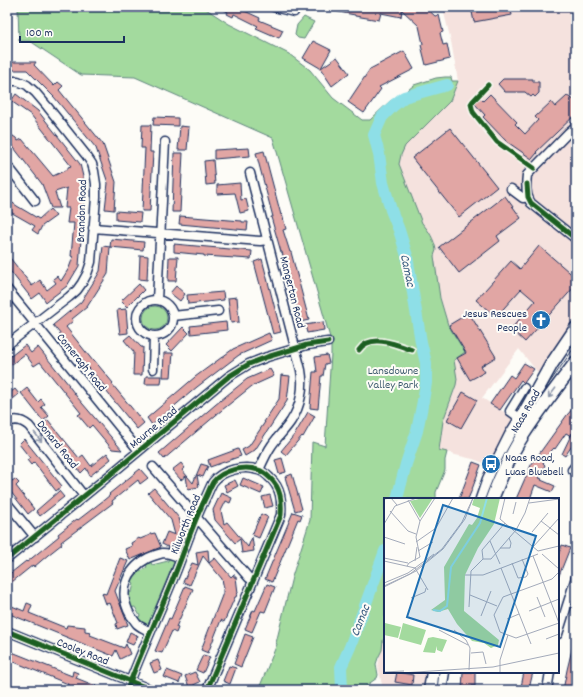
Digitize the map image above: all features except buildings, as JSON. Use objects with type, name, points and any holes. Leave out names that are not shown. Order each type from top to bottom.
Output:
[{"type":"main road","name":"Naas Road","points":[[482,498],[489,479],[511,435],[551,365],[576,328]]},
{"type":"main road","name":"Naas Road","points":[[492,498],[504,470],[523,435],[576,362]]},
{"type":"main road","points":[[430,690],[433,673]]},
{"type":"main road","points":[[440,690],[443,673]]},
{"type":"street","points":[[274,7],[294,12]]},
{"type":"street","name":"Brandon Road","points":[[7,81],[18,81],[27,85],[47,106],[86,154],[92,164],[96,184],[91,262],[87,274],[77,290],[70,297],[7,345]]},
{"type":"street","points":[[576,126],[527,175],[526,180],[528,197],[531,203],[576,239]]},
{"type":"street","points":[[157,300],[164,142]]},
{"type":"street","points":[[7,165],[10,176],[35,201]]},
{"type":"street","name":"Mangerton Road","points":[[250,173],[296,349]]},
{"type":"street","points":[[511,189],[523,198],[528,197]]},
{"type":"street","points":[[93,228],[260,241],[268,240]]},
{"type":"street","name":"Comeragh Road","points":[[7,289],[139,451]]},
{"type":"street","points":[[157,300],[168,305],[173,316],[172,324],[168,330],[162,335],[154,336],[146,333],[140,327],[138,323],[138,314],[139,310],[148,301],[157,300]]},
{"type":"street","points":[[173,316],[218,311]]},
{"type":"street","points":[[153,369],[154,336]]},
{"type":"street","name":"Mourne Road","points":[[7,559],[228,377],[244,366],[266,357],[308,345],[328,342]]},
{"type":"street","points":[[207,690],[281,515],[280,492],[271,479],[259,470],[271,446],[291,421],[300,402],[303,380],[296,349]]},
{"type":"street","points":[[521,419],[510,411],[524,388]]},
{"type":"street","name":"Donard Road","points":[[7,422],[18,420],[29,426],[84,496]]},
{"type":"street","points":[[153,468],[248,578],[253,580]]},
{"type":"street","name":"Kilworth Road","points":[[127,690],[213,482],[228,471],[234,469],[246,468],[259,470]]},
{"type":"street","points":[[7,503],[35,537]]},
{"type":"street","name":"Kilworth Road","points":[[150,632],[136,623],[127,609],[124,600],[124,592],[128,577],[138,564],[153,556],[163,554],[181,558]]},
{"type":"street","points":[[559,631],[576,577]]},
{"type":"street","name":"Cooley Road","points":[[7,631],[152,690]]},
{"type":"street","points":[[547,690],[550,673]]},
{"type":"shaded area","points":[[440,7],[576,7],[576,316],[539,374],[519,349],[482,398],[515,419],[489,465],[473,459],[439,451],[443,421],[456,386],[454,360],[465,352],[448,325],[396,155],[450,101],[458,81],[451,41],[443,9]]},
{"type":"shaded area","points":[[384,635],[384,673],[427,673],[425,685],[414,684],[413,687],[382,685],[378,666]]},
{"type":"green space","name":"Lansdowne Valley Park","points":[[18,7],[203,7],[229,24],[289,54],[310,70],[333,98],[362,120],[370,120],[390,101],[402,95],[414,85],[436,78],[445,77],[451,77],[452,81],[458,81],[450,101],[405,146],[399,164],[422,223],[431,235],[434,242],[436,250],[434,256],[440,298],[448,325],[465,352],[454,360],[457,379],[443,421],[439,450],[447,452],[445,470],[436,492],[436,498],[384,498],[384,639],[382,650],[376,664],[378,675],[377,678],[367,685],[367,690],[261,690],[260,686],[277,644],[292,577],[310,520],[312,442],[325,446],[331,354],[331,341],[273,138],[135,77],[81,75],[30,41],[19,41]]},
{"type":"green space","points":[[304,17],[314,22],[304,39],[298,38],[295,35],[297,25]]},
{"type":"green space","points":[[155,306],[164,309],[167,318],[164,327],[155,330],[146,327],[143,318],[146,309]]},
{"type":"green space","points":[[168,556],[175,560],[148,625],[144,627],[136,619],[140,616],[135,607],[130,608],[128,592],[132,592],[134,583],[131,581],[131,577],[135,578],[137,575],[134,572],[137,570],[140,572],[147,567],[145,563],[150,560],[152,565],[168,561]]},
{"type":"waterway","name":"Camac","points":[[397,498],[406,464],[417,431],[426,383],[426,363],[421,342],[407,256],[383,183],[379,154],[374,135],[382,117],[404,97],[447,85]]},
{"type":"waterway","name":"Camac","points":[[342,690],[341,667],[350,647],[384,554]]},
{"type":"tram line","points":[[485,498],[503,458],[525,419],[576,345]]},
{"type":"tram line","points":[[437,690],[439,673]]},
{"type":"cycle path","points":[[488,85],[471,104],[473,112],[497,142],[534,168]]},
{"type":"cycle path","points":[[527,184],[528,197],[531,203],[576,239]]},
{"type":"cycle path","points":[[359,350],[364,345],[376,341],[384,341],[412,350]]},
{"type":"cycle path","points":[[7,559],[228,377],[249,364],[267,357],[307,345],[328,342]]},
{"type":"cycle path","points":[[127,690],[171,584],[197,516],[213,482],[222,474],[240,468],[252,469],[264,473],[274,482],[279,490],[281,515],[207,690]]},
{"type":"cycle path","points":[[7,631],[152,690]]},
{"type":"place","name":"Jesus Rescues People","points":[[541,320]]},
{"type":"place","name":"Naas Road, Luas Bluebell","points":[[491,464]]}]
